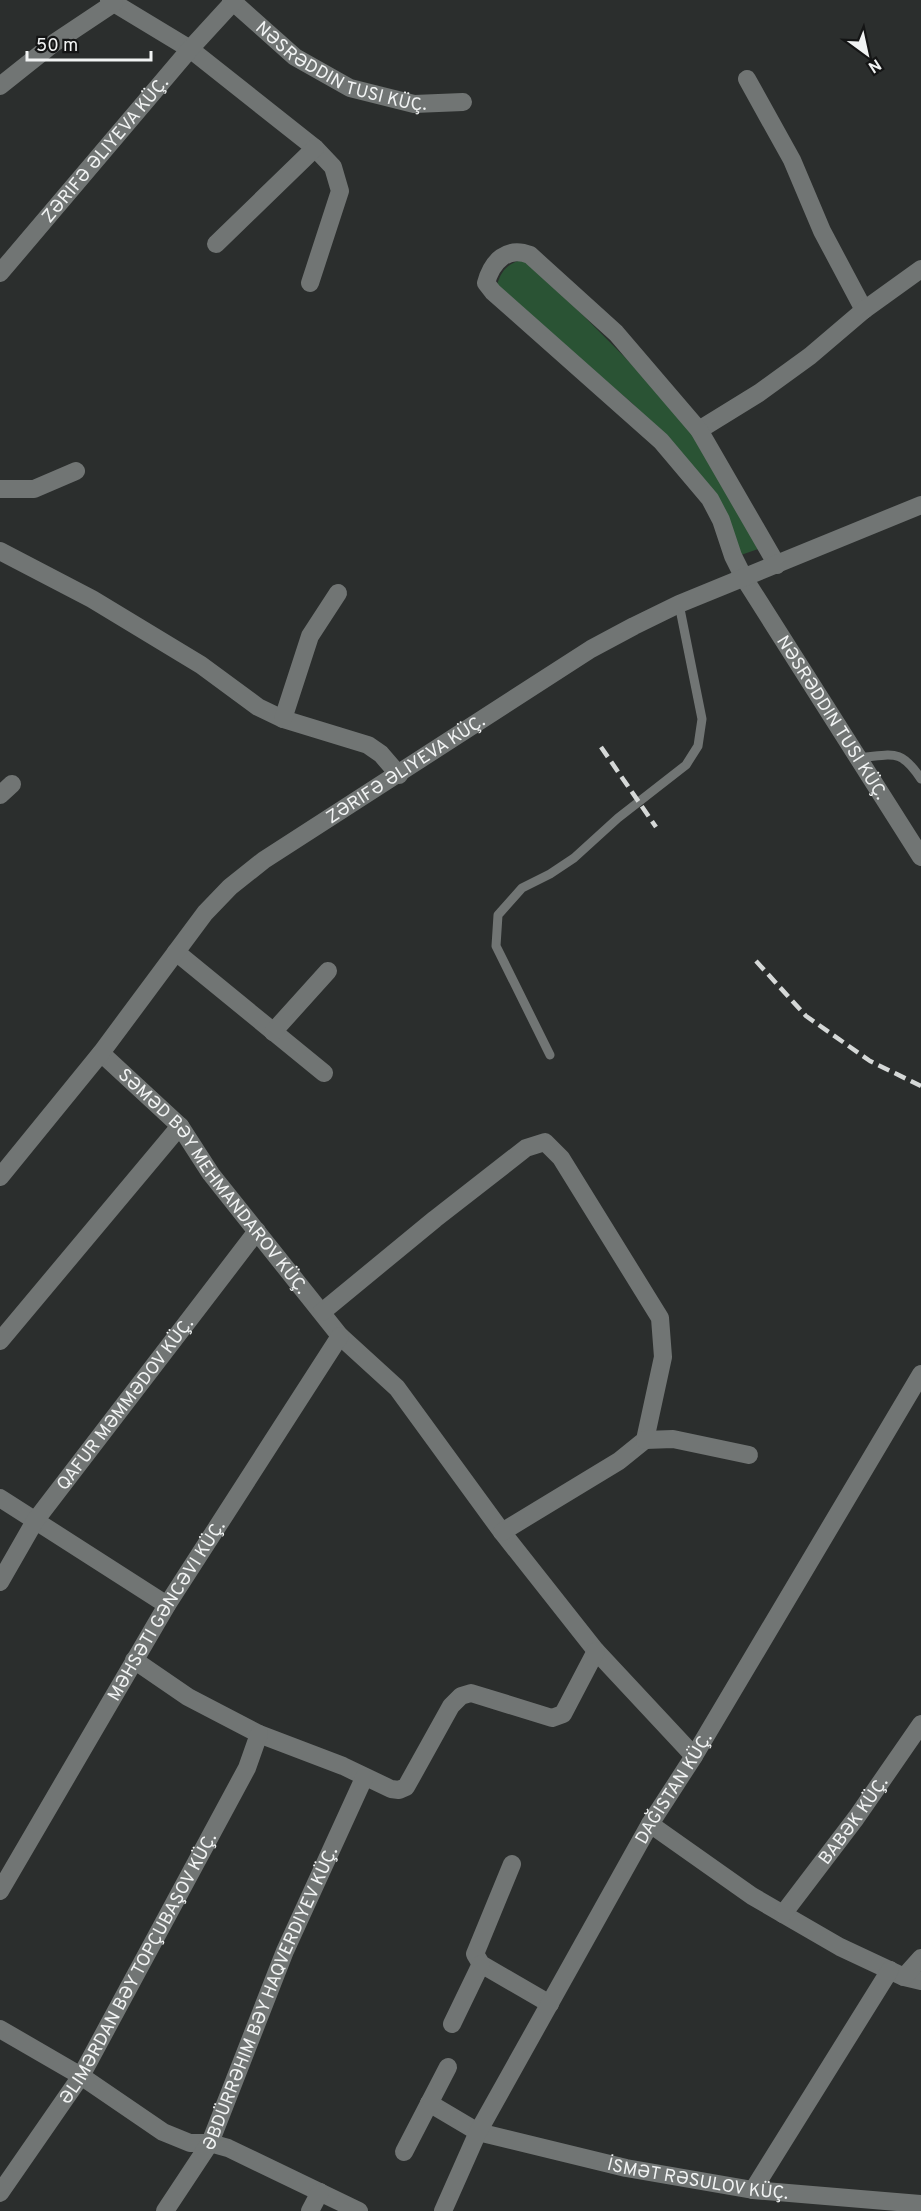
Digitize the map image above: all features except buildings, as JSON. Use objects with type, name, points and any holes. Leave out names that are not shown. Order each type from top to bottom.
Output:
[{"type":"street","points":[[0,86],[111,1],[190,50],[315,148],[333,167],[340,190],[310,283]]},
{"type":"street","name":"ZƏRIFƏ ƏLIYEVA KÜÇ.","points":[[0,273],[233,1]]},
{"type":"street","name":"NƏSRƏDDIN TUSI KÜÇ.","points":[[233,1],[295,57],[350,88],[414,104],[463,102]]},
{"type":"street","points":[[747,79],[792,160],[822,231],[864,310]]},
{"type":"street","points":[[216,244],[315,148]]},
{"type":"street","name":"NƏSRƏDDIN TUSI KÜÇ.","points":[[699,430],[616,333],[530,255],[518,251],[504,255],[489,271],[486,283],[493,292],[661,441],[710,499],[721,520],[733,556],[744,578],[921,857]]},
{"type":"street","points":[[777,564],[699,430],[768,387],[810,356],[864,310],[921,269]]},
{"type":"street","points":[[0,489],[34,489],[76,471]]},
{"type":"street","name":"ZƏRIFƏ ƏLIYEVA KÜÇ.","points":[[0,1177],[101,1053],[205,913],[230,887],[255,867],[591,650],[634,626],[679,604],[921,504]]},
{"type":"street","points":[[0,551],[93,599],[201,666],[258,707],[283,719],[368,745],[381,754],[399,775]]},
{"type":"street","points":[[283,719],[310,636],[338,593]]},
{"type":"street","points":[[176,952],[324,1073]]},
{"type":"street","points":[[273,1032],[328,971]]},
{"type":"street","name":"SƏMƏD BƏY MEHMANDAROV KÜÇ.","points":[[101,1053],[180,1126],[212,1174],[340,1336],[397,1388],[502,1532],[596,1651],[694,1756]]},
{"type":"street","points":[[0,1341],[180,1126]]},
{"type":"street","name":"SƏMƏD BƏY MEHMANDAROV KÜÇ.","points":[[322,1312],[526,1148],[545,1142],[561,1158],[660,1318],[663,1358],[645,1440]]},
{"type":"street","name":"QAFUR MƏMMƏDOV KÜÇ.","points":[[0,1581],[35,1521],[257,1231]]},
{"type":"street","name":"MƏHSƏTI GƏNCƏVI KÜÇ.","points":[[0,1891],[167,1605],[340,1336]]},
{"type":"street","points":[[443,2211],[478,2132],[650,1824],[694,1756],[921,1375]]},
{"type":"street","points":[[502,1532],[619,1461],[645,1440],[673,1439],[749,1455]]},
{"type":"street","points":[[0,1498],[167,1605]]},
{"type":"street","points":[[134,1660],[188,1697],[259,1734],[343,1766],[391,1789],[399,1790],[406,1787],[452,1706],[461,1696],[471,1693],[552,1718],[563,1714],[596,1651]]},
{"type":"street","name":"BABƏK KÜÇ.","points":[[783,1914],[856,1818],[921,1724]]},
{"type":"street","name":"ƏLIMƏRDAN BƏY TOPÇUBAŞOV KÜÇ.","points":[[0,2193],[81,2076],[248,1768],[259,1734]]},
{"type":"street","name":"ƏBDÜRRƏHIM BƏY HAQVERDIYEV KÜÇ.","points":[[165,2211],[210,2143],[285,1952],[364,1778]]},
{"type":"street","points":[[650,1824],[752,1896],[840,1947],[905,1976]]},
{"type":"street","points":[[513,1864],[475,1953],[481,1964],[550,2004]]},
{"type":"street","points":[[753,2190],[905,1976],[921,1958]]},
{"type":"street","points":[[452,2024],[481,1964]]},
{"type":"street","points":[[0,2030],[81,2076],[163,2132],[190,2143],[210,2143],[228,2148],[359,2211]]},
{"type":"street","points":[[404,2152],[448,2067]]},
{"type":"street","name":"İSMƏT RƏSULOV KÜÇ.","points":[[429,2103],[478,2132],[626,2168],[753,2190],[921,2204]]},
{"type":"street","points":[[310,2211],[320,2192]]},
{"type":"lane","points":[[550,1055],[496,946],[498,915],[522,888],[574,858],[618,818],[686,765],[698,746],[702,719],[679,604]]},
{"type":"lane","points":[[858,758],[897,754],[909,762],[921,779]]},
{"type":"green space","points":[[522,260],[532,265],[605,337],[675,413],[710,462],[761,548],[738,556],[682,454],[632,403],[504,295],[497,285],[501,276],[506,268]]},
{"type":"railway","points":[[601,747],[656,827]]},
{"type":"railway","points":[[756,961],[806,1016],[870,1061],[921,1086]]}]
